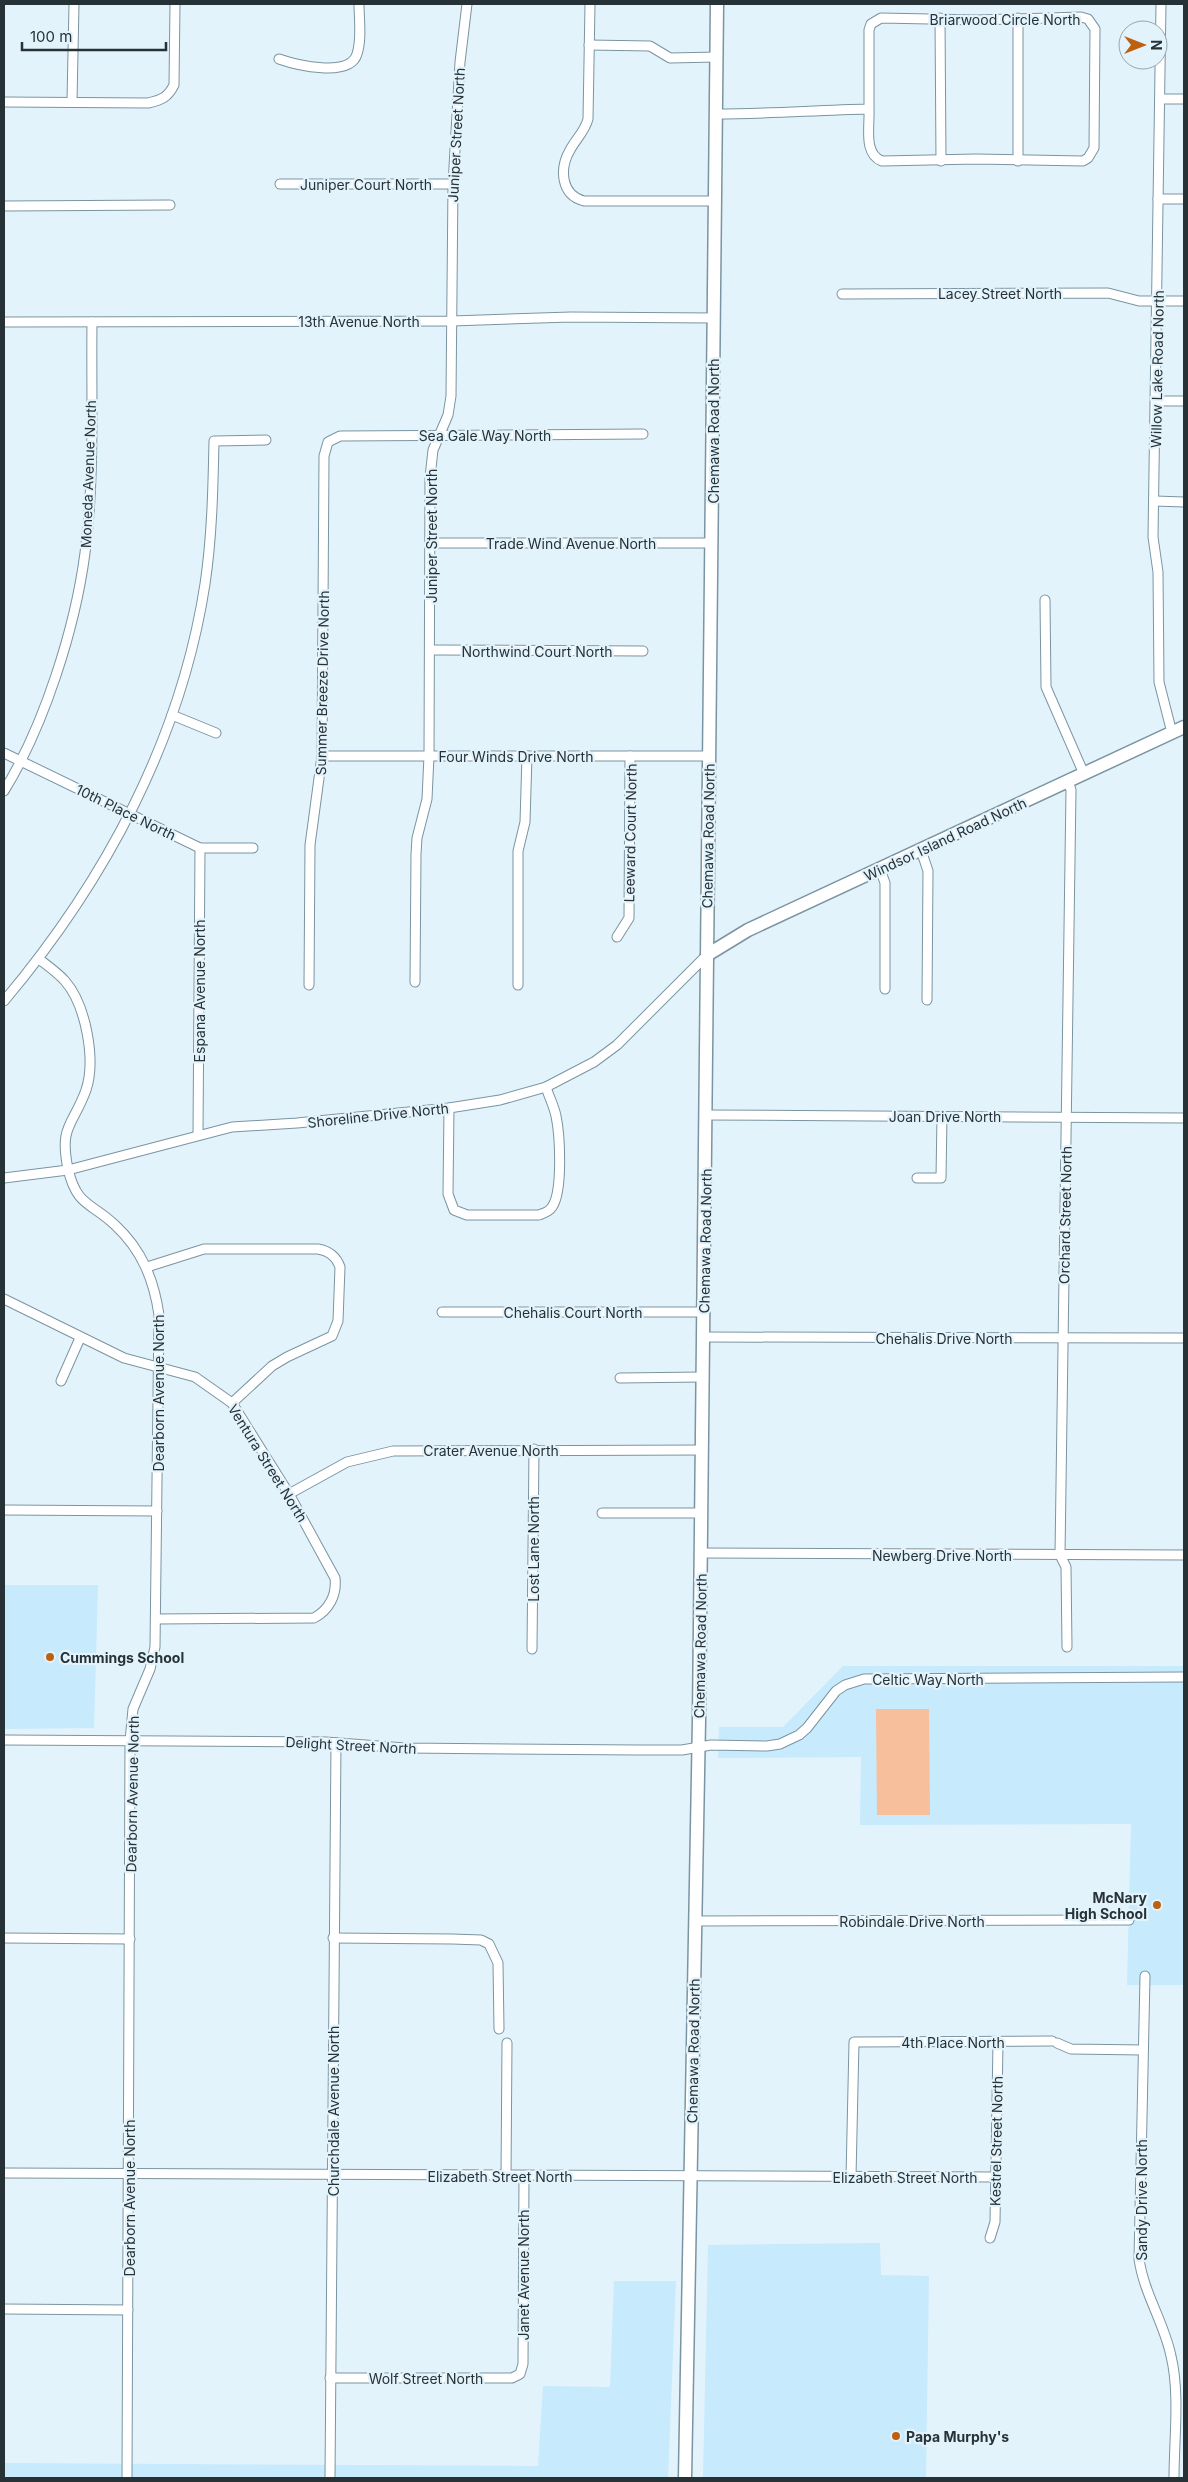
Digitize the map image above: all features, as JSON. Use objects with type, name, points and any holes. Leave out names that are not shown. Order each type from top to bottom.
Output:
[{"type":"street","points":[[72,101],[74,4]]},
{"type":"street","points":[[4,102],[148,103],[160,101],[169,95],[175,79],[175,4]]},
{"type":"street","points":[[279,59],[302,67],[338,67],[350,64],[355,60],[359,47],[359,4]]},
{"type":"street","name":"Juniper Street North","points":[[415,982],[417,838],[428,799],[431,650],[430,477],[433,450],[448,415],[451,396],[453,184],[460,62],[467,4]]},
{"type":"street","points":[[590,4],[588,119],[583,131],[567,156],[563,175],[567,190],[572,196],[584,201],[715,201]]},
{"type":"street","name":"Chemawa Road North","points":[[685,2478],[692,2177],[704,1336],[717,4]]},
{"type":"street","name":"Willow Lake Road North","points":[[1161,4],[1153,537],[1159,584],[1158,671],[1161,692],[1172,732]]},
{"type":"street","name":"Briarwood Circle North","points":[[1081,17],[1088,19],[1095,29],[1094,148],[1092,154],[1083,161],[1018,161],[976,158],[888,162],[877,159],[870,149],[869,30],[871,24],[881,18],[940,18],[992,20],[1081,17]]},
{"type":"street","points":[[940,18],[940,161]]},
{"type":"street","points":[[1018,18],[1018,161]]},
{"type":"street","points":[[589,44],[650,46],[670,58],[717,58]]},
{"type":"street","points":[[1160,99],[1184,99]]},
{"type":"street","points":[[716,114],[782,114],[812,109],[870,110]]},
{"type":"street","name":"Juniper Court North","points":[[280,184],[453,184]]},
{"type":"street","points":[[1158,199],[1184,200]]},
{"type":"street","points":[[4,206],[170,205]]},
{"type":"street","name":"Lacey Street North","points":[[842,294],[1108,293],[1139,301],[1184,301]]},
{"type":"street","name":"13th Avenue North","points":[[4,322],[452,321],[571,317],[714,318]]},
{"type":"street","name":"Moneda Avenue North","points":[[4,791],[22,762],[52,685],[72,619],[85,554],[90,504],[92,322]]},
{"type":"street","points":[[1156,401],[1184,401]]},
{"type":"street","name":"Sea Gale Way North","points":[[328,442],[340,436],[643,434]]},
{"type":"street","points":[[4,1000],[39,959],[91,886],[130,816],[172,715],[192,650],[205,584],[212,518],[214,441],[266,440]]},
{"type":"street","name":"Summer Breeze Drive North","points":[[309,984],[310,844],[322,756],[324,456],[328,442]]},
{"type":"street","points":[[1155,501],[1184,502]]},
{"type":"street","name":"Trade Wind Avenue North","points":[[431,543],[712,543]]},
{"type":"street","points":[[1045,600],[1046,687],[1084,774]]},
{"type":"street","name":"Northwind Court North","points":[[431,650],[643,651]]},
{"type":"street","points":[[172,715],[216,733]]},
{"type":"street","name":"Windsor Island Road North","points":[[707,955],[748,930],[1184,727]]},
{"type":"street","name":"10th Place North","points":[[4,753],[130,816],[200,848],[253,848]]},
{"type":"street","name":"Four Winds Drive North","points":[[322,756],[709,756]]},
{"type":"street","points":[[518,985],[518,851],[525,822],[528,756]]},
{"type":"street","name":"Leeward Court North","points":[[617,937],[629,918],[630,756]]},
{"type":"street","name":"Orchard Street North","points":[[1067,1647],[1066,1567],[1060,1555],[1071,790],[1068,781]]},
{"type":"street","name":"Espana Avenue North","points":[[198,1134],[200,848]]},
{"type":"street","points":[[921,850],[928,871],[927,1000]]},
{"type":"street","points":[[880,869],[885,883],[885,989]]},
{"type":"street","name":"Shoreline Drive North","points":[[4,1178],[68,1170],[198,1134],[232,1127],[297,1123],[449,1108],[500,1100],[546,1087],[594,1062],[617,1045],[707,955]]},
{"type":"street","name":"Dearborn Avenue North","points":[[39,959],[66,982],[79,1003],[88,1040],[87,1088],[64,1136],[68,1170],[78,1197],[114,1224],[129,1240],[147,1267],[155,1290],[159,1315],[155,1647],[150,1669],[133,1709],[130,1741],[126,2478]]},
{"type":"street","points":[[449,1108],[448,1194],[454,1210],[467,1215],[539,1215],[548,1212],[553,1206],[558,1188],[559,1133],[556,1115],[546,1087]]},
{"type":"street","name":"Joan Drive North","points":[[706,1115],[1184,1118]]},
{"type":"street","points":[[917,1178],[941,1178],[942,1116]]},
{"type":"street","points":[[147,1267],[204,1249],[318,1249],[332,1254],[337,1260],[340,1267],[338,1321],[332,1336],[272,1366],[232,1402]]},
{"type":"street","name":"Ventura Street North","points":[[4,1299],[124,1358],[194,1377],[232,1402],[289,1494],[331,1568],[336,1587],[328,1607],[314,1618],[156,1619]]},
{"type":"street","name":"Chehalis Court North","points":[[442,1312],[704,1312]]},
{"type":"street","name":"Chehalis Drive North","points":[[704,1336],[1184,1338]]},
{"type":"street","points":[[61,1381],[80,1338]]},
{"type":"street","points":[[620,1378],[703,1377]]},
{"type":"street","name":"Crater Avenue North","points":[[289,1494],[347,1462],[380,1453],[429,1450],[534,1449],[702,1450]]},
{"type":"street","name":"Lost Lane North","points":[[532,1649],[534,1449]]},
{"type":"street","points":[[4,1510],[157,1511]]},
{"type":"street","points":[[602,1513],[701,1513]]},
{"type":"street","name":"Newberg Drive North","points":[[700,1553],[1184,1555]]},
{"type":"street","name":"Celtic Way North","points":[[698,1747],[711,1745],[767,1746],[790,1740],[807,1728],[836,1691],[845,1685],[864,1679],[1184,1677]]},
{"type":"street","name":"Delight Street North","points":[[4,1740],[336,1744],[405,1748],[638,1750],[698,1747]]},
{"type":"street","name":"Churchdale Avenue North","points":[[330,2478],[336,1744]]},
{"type":"street","name":"Robindale Drive North","points":[[695,1921],[1129,1920]]},
{"type":"street","points":[[4,1938],[130,1939]]},
{"type":"street","points":[[333,1938],[452,1938],[482,1940],[489,1944],[498,1963],[499,2029]]},
{"type":"street","name":"Sandy Drive North","points":[[1145,1976],[1140,2259],[1146,2292],[1167,2341],[1173,2365],[1174,2478]]},
{"type":"street","name":"4th Place North","points":[[851,2177],[854,2042],[1054,2042],[1071,2049],[1143,2050]]},
{"type":"street","name":"Kestrel Street North","points":[[990,2238],[995,2222],[998,2042]]},
{"type":"street","points":[[506,2176],[508,2043]]},
{"type":"street","name":"Elizabeth Street North","points":[[4,2173],[332,2176],[996,2176]]},
{"type":"street","name":"Janet Avenue North","points":[[520,2374],[523,2364],[524,2176]]},
{"type":"street","points":[[4,2309],[128,2310]]},
{"type":"street","name":"Wolf Street North","points":[[330,2378],[512,2378],[520,2374]]},
{"type":"shaded area","name":"Cummings School","points":[[4,1585],[98,1585],[94,1728],[4,1729]]},
{"type":"shaded area","name":"McNary High School","points":[[843,1666],[1184,1666],[1184,1985],[1127,1985],[1131,1824],[860,1825],[861,1757],[718,1758],[719,1727],[783,1727]]},
{"type":"shaded area","points":[[876,1709],[929,1709],[930,1815],[877,1815]]},
{"type":"shaded area","points":[[880,2243],[881,2275],[929,2276],[926,2478],[703,2478],[708,2245]]},
{"type":"shaded area","points":[[614,2281],[676,2281],[668,2478],[4,2478],[4,2463],[538,2466],[543,2386],[610,2387]]},
{"type":"place","name":"Cummings School","points":[[50,1657]]},
{"type":"place","name":"McNary High School","points":[[1157,1905]]},
{"type":"place","name":"Papa Murphy's","points":[[896,2436]]}]
